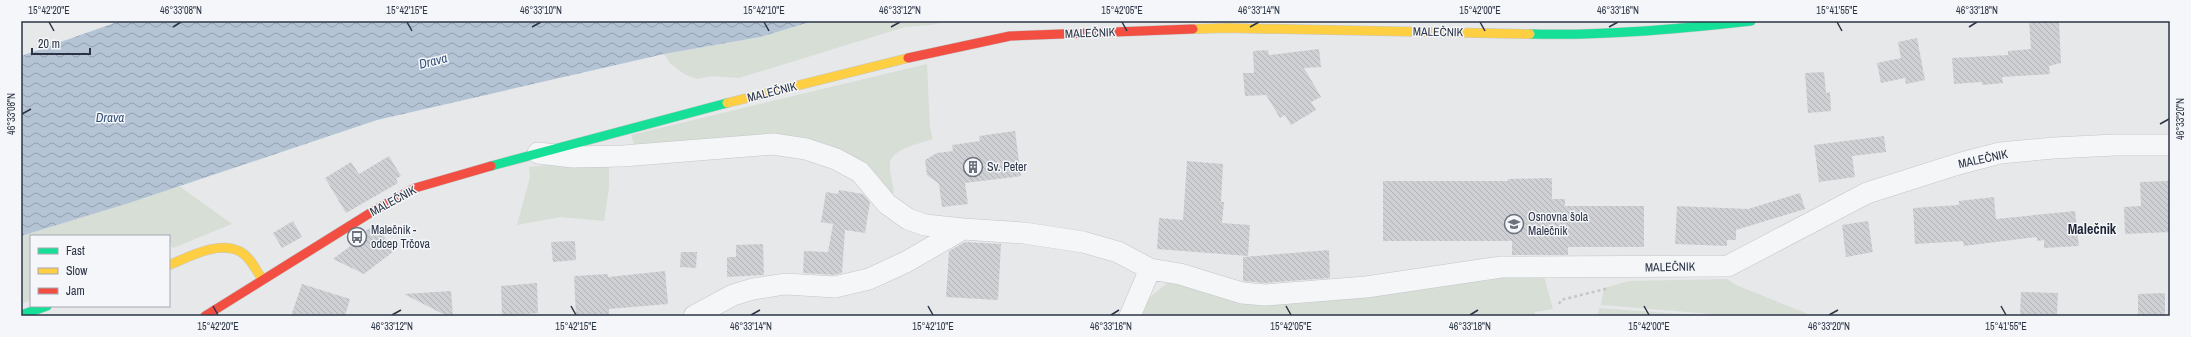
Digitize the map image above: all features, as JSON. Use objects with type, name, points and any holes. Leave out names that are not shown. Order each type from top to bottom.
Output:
[{"type":"street","name":"MALEČNIK","points":[[205,316],[375,210],[415,188],[873,66],[1010,36],[1227,28],[1573,35],[1653,31],[1751,21]]},
{"type":"street","name":"MALEČNIK","points":[[538,154],[573,157],[623,156],[773,144],[806,148],[836,159],[860,172],[887,204],[908,219],[925,225],[1024,233],[1083,242],[1118,252],[1150,269],[1180,274],[1242,293],[1265,294],[1366,287],[1501,267],[1621,268],[1728,266],[1867,193],[1958,164],[2000,153],[2115,145],[2170,145]]},
{"type":"street","points":[[694,316],[733,295],[753,289],[785,284],[835,287],[869,279],[906,262],[963,229]]},
{"type":"street","points":[[170,265],[199,254],[228,248],[242,253],[262,280]]},
{"type":"street","points":[[1130,316],[1150,269]]},
{"type":"street","points":[[21,315],[44,307]]},
{"type":"path","points":[[1559,304],[1561,300],[1570,297],[1614,286],[1621,268]]},
{"type":"shaded area","points":[[813,21],[949,21],[931,25],[905,27],[739,78],[711,76],[697,79],[684,74],[670,63],[664,54],[760,37]]},
{"type":"shaded area","points":[[927,64],[930,128],[933,139],[902,150],[892,157],[890,162],[890,170],[894,193],[886,195],[833,151],[635,147],[631,135]]},
{"type":"shaded area","points":[[609,162],[609,188],[604,221],[561,217],[517,225],[530,177],[529,167],[566,163]]},
{"type":"shaded area","points":[[179,186],[232,224],[173,248],[170,245],[170,235],[30,235],[30,300],[21,304],[21,236]]},
{"type":"shaded area","points":[[1543,273],[1553,309],[1535,312],[1535,316],[1139,316],[1150,297],[1171,280],[1210,292],[1429,283]]},
{"type":"shaded area","points":[[1727,279],[1736,285],[1813,316],[1713,316],[1712,314],[1601,305],[1604,288],[1629,281]]},
{"type":"shaded area","points":[[1599,308],[1708,316],[1598,316]]},
{"type":"water","name":"Drava","points":[[120,21],[813,21],[760,37],[664,54],[377,120],[132,202],[21,236],[21,56]]},
{"type":"building","points":[[2029,21],[2059,21],[2061,63],[2049,66],[2050,74],[2002,77],[2003,83],[1982,85],[1982,82],[1954,84],[1952,58],[2008,55],[2008,51],[2031,49]]},
{"type":"building","points":[[1917,38],[1925,80],[1906,84],[1905,78],[1881,83],[1877,63],[1901,58],[1898,42]]},
{"type":"building","points":[[1319,49],[1321,67],[1304,68],[1321,97],[1311,102],[1316,110],[1291,125],[1285,115],[1280,118],[1266,95],[1245,96],[1243,73],[1254,73],[1253,51],[1268,50],[1269,55]]},
{"type":"building","points":[[1824,72],[1826,93],[1830,92],[1831,111],[1808,113],[1805,73]]},
{"type":"building","name":"Sv. Peter","points":[[1015,131],[1021,176],[965,183],[968,204],[942,207],[939,184],[927,175],[925,160],[937,153],[953,151],[952,145],[980,141],[979,136]]},
{"type":"building","points":[[1884,136],[1886,152],[1852,156],[1855,177],[1819,182],[1814,145]]},
{"type":"building","points":[[389,156],[401,176],[396,179],[398,183],[346,213],[325,178],[351,162],[359,174]]},
{"type":"building","points":[[1187,161],[1223,164],[1221,202],[1224,202],[1222,223],[1250,225],[1248,256],[1157,249],[1159,218],[1183,220]]},
{"type":"building","name":"Osnovna šola Malečnik","points":[[1552,178],[1552,199],[1565,199],[1565,206],[1644,206],[1644,247],[1568,247],[1568,255],[1512,255],[1512,241],[1383,241],[1383,181],[1508,181],[1508,179]]},
{"type":"building","points":[[2170,181],[2170,232],[2125,234],[2124,207],[2141,206],[2140,182]]},
{"type":"building","points":[[839,190],[863,194],[870,202],[865,233],[845,230],[842,273],[834,275],[803,273],[804,251],[828,252],[833,224],[821,222],[826,192],[838,194]]},
{"type":"building","points":[[1800,193],[1805,209],[1736,230],[1736,240],[1727,240],[1727,246],[1675,244],[1677,206],[1748,209]]},
{"type":"building","points":[[1994,197],[1996,219],[2075,211],[2079,246],[2044,248],[2044,240],[2037,241],[2037,237],[1964,246],[1963,241],[1915,244],[1913,208],[1959,205],[1959,201]]},
{"type":"building","points":[[293,221],[302,237],[282,248],[273,233]]},
{"type":"building","points":[[1868,221],[1873,252],[1846,257],[1842,225]]},
{"type":"building","points":[[376,224],[394,251],[364,274],[333,259],[361,238],[359,235]]},
{"type":"building","points":[[575,241],[576,260],[553,262],[551,242]]},
{"type":"building","points":[[965,242],[1001,244],[998,300],[946,297],[949,251]]},
{"type":"building","points":[[763,244],[764,275],[727,277],[727,257],[736,257],[736,245]]},
{"type":"building","points":[[1329,250],[1330,278],[1265,283],[1243,281],[1243,257]]},
{"type":"building","points":[[681,252],[697,252],[696,268],[680,267]]},
{"type":"building","points":[[665,271],[668,304],[609,309],[609,315],[576,316],[574,276],[608,274],[608,277]]},
{"type":"building","points":[[537,283],[538,313],[502,316],[501,286]]},
{"type":"building","points":[[302,284],[350,299],[345,316],[291,316]]},
{"type":"building","points":[[451,291],[453,316],[447,316],[404,294]]},
{"type":"building","points":[[2021,292],[2058,293],[2057,316],[2020,316]]},
{"type":"building","points":[[2165,293],[2165,316],[2138,316],[2138,294]]},
{"type":"traffic: fast","points":[[1530,34],[1613,33],[1751,21]]},
{"type":"traffic: fast","points":[[491,166],[727,103]]},
{"type":"traffic: fast","points":[[21,315],[44,307]]},
{"type":"traffic: slow","points":[[1193,29],[1227,28],[1530,34]]},
{"type":"traffic: slow","points":[[727,103],[908,58]]},
{"type":"traffic: slow","points":[[170,265],[204,251],[223,248],[232,249],[244,254],[253,264],[262,279]]},
{"type":"traffic: jam","points":[[908,58],[1010,36],[1193,29]]},
{"type":"traffic: jam","points":[[205,316],[375,210],[415,188],[491,166]]},
{"type":"place","name":"Sv. Peter","points":[[973,167]]},
{"type":"place","name":"Osnovna šola Malečnik","points":[[1514,224]]},
{"type":"place","name":"Malečnik - odcep Trčova","points":[[357,237]]},
{"type":"district","name":"Malečnik","points":[[2092,229]]}]
